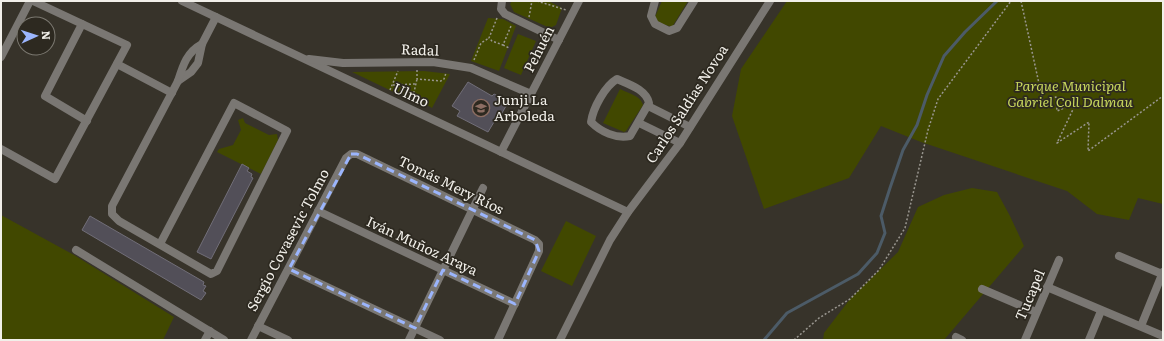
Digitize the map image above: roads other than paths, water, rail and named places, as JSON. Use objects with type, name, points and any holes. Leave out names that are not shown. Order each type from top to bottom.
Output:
[{"type":"street","points":[[1,57],[31,1],[127,45],[55,180],[1,149]]},
{"type":"street","name":"Ulmo","points":[[182,1],[628,212]]},
{"type":"street","name":"Pehuén","points":[[500,152],[579,1]]},
{"type":"street","points":[[655,1],[651,16],[654,24],[669,31],[677,28],[694,1]]},
{"type":"street","name":"Carlos Saldías Novoa","points":[[560,340],[610,240],[628,212],[680,143],[770,1]]},
{"type":"street","points":[[502,5],[505,14],[559,40]]},
{"type":"street","points":[[178,81],[191,72],[198,63],[202,44],[216,17]]},
{"type":"street","points":[[82,24],[45,96],[87,121]]},
{"type":"street","points":[[160,244],[234,103],[287,131],[218,271],[211,274],[119,221],[112,214],[112,206],[172,93],[186,59],[193,49],[202,44]]},
{"type":"street","name":"Radal","points":[[302,58],[343,63],[417,62],[446,64],[471,68],[531,94]]},
{"type":"street","points":[[117,64],[172,93]]},
{"type":"street","points":[[617,79],[639,89],[648,97],[648,106],[630,136],[620,138],[598,129],[591,122],[592,115],[610,84],[617,79]]},
{"type":"street","points":[[648,106],[690,127]]},
{"type":"street","points":[[639,123],[680,143]]},
{"type":"street","name":"Tomás Mery Ríos","points":[[351,154],[357,154],[536,240],[539,244],[539,251],[515,304]]},
{"type":"street","name":"Sergio Covasevic Tolmo","points":[[250,340],[289,269],[346,158],[351,154]]},
{"type":"street","points":[[409,340],[483,188]]},
{"type":"street","name":"Iván Muñoz Araya","points":[[318,212],[515,304]]},
{"type":"street","points":[[76,250],[224,340]]},
{"type":"street","points":[[1119,256],[1163,273],[1141,326]]},
{"type":"street","name":"Tucapel","points":[[1024,340],[1059,260]]},
{"type":"street","points":[[289,269],[440,340]]},
{"type":"street","points":[[1047,287],[1163,336]]},
{"type":"street","points":[[982,289],[1036,312]]},
{"type":"street","points":[[498,340],[515,304]]},
{"type":"street","points":[[1089,340],[1101,311]]},
{"type":"street","points":[[258,326],[288,340]]},
{"type":"street","points":[[205,340],[210,331]]},
{"type":"waterway","points":[[764,340],[787,313],[858,274],[877,253],[885,233],[881,216],[890,188],[903,150],[917,125],[927,95],[944,56],[965,32],[997,1]]},
{"type":"place","name":"Junji La Arboleda","points":[[481,108]]},
{"type":"park label","name":"Parque Municipal Gabriel Coll Dalmau","points":[[1070,94]]}]
